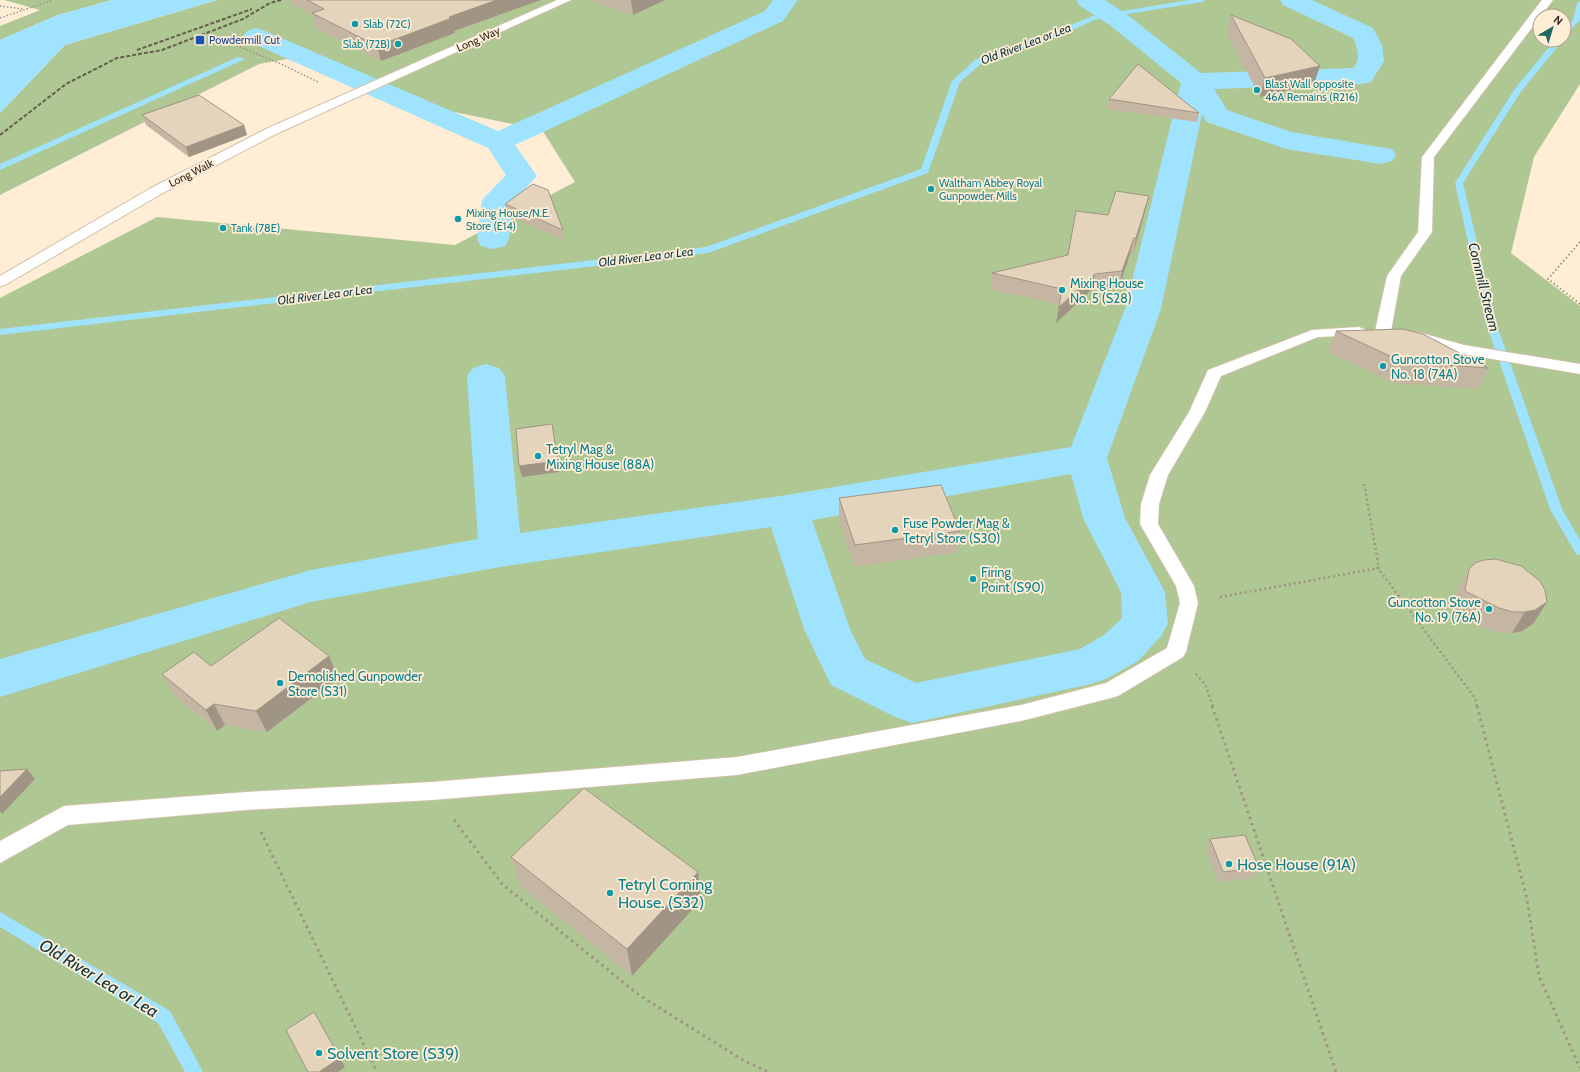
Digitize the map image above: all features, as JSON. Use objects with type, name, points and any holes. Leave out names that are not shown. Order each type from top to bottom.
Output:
[{"type":"lane","name":"Long Way","points":[[390,78],[566,0]]},
{"type":"lane","points":[[1383,331],[1394,276],[1425,232],[1428,157],[1534,16],[1548,0]]},
{"type":"lane","name":"Long Walk","points":[[0,282],[156,191],[272,131],[390,78]]},
{"type":"lane","points":[[0,853],[64,816],[246,801],[432,791],[737,766],[935,730],[1021,712],[1111,690],[1176,652],[1189,603],[1185,586],[1149,524],[1150,504],[1159,475],[1197,412],[1214,373],[1317,333],[1383,331],[1402,334],[1463,350],[1485,352],[1580,369]]},
{"type":"path","points":[[0,18],[52,0]]},
{"type":"path","points":[[0,6],[23,9]]},
{"type":"path","points":[[214,36],[281,64],[346,98]]},
{"type":"path","points":[[1580,242],[1548,279],[1580,304]]},
{"type":"path","points":[[1364,483],[1378,567],[1422,629],[1475,698],[1527,899],[1539,976],[1580,1068]]},
{"type":"path","points":[[1189,603],[1378,567]]},
{"type":"path","points":[[1176,652],[1205,684],[1336,1072]]},
{"type":"path","points":[[432,791],[503,885],[639,995],[741,1059],[768,1072]]},
{"type":"path","points":[[246,801],[377,1072]]},
{"type":"green space","points":[[4,0],[112,0],[58,15],[0,40],[0,26],[40,10]]},
{"type":"green space","points":[[217,0],[1580,0],[1580,84],[1534,157],[1511,253],[1580,306],[1580,1072],[0,1072],[0,298],[157,217],[455,245],[575,182],[542,130],[396,100],[287,59],[259,64],[0,195],[0,113],[65,45]]},
{"type":"water","points":[[112,0],[217,0],[65,45],[0,113],[0,40],[58,15]]},
{"type":"building","points":[[307,0],[497,0],[449,17],[452,18],[377,46],[312,13],[324,9]]},
{"type":"building","points":[[1231,15],[1291,39],[1320,66],[1265,78]]},
{"type":"building","points":[[1138,64],[1199,113],[1109,99]]},
{"type":"building","points":[[199,95],[244,125],[186,147],[142,115]]},
{"type":"building","points":[[533,184],[548,190],[563,230],[505,204]]},
{"type":"building","points":[[1116,191],[1149,196],[1136,238],[1134,238],[1122,271],[1095,274],[1059,307],[1062,289],[992,273],[1068,255],[1076,211],[1108,215]]},
{"type":"building","points":[[1403,329],[1423,334],[1488,368],[1403,362],[1336,331]]},
{"type":"building","name":"Tetryl Mag & Mixing House (88A)","points":[[552,424],[558,461],[519,466],[516,429]]},
{"type":"building","points":[[941,485],[960,531],[855,545],[839,498]]},
{"type":"building","points":[[1496,559],[1521,566],[1540,581],[1545,590],[1547,602],[1535,610],[1513,612],[1499,608],[1465,591],[1469,569],[1475,563],[1484,560]]},
{"type":"building","points":[[279,618],[329,656],[256,711],[214,704],[206,710],[162,674],[194,652],[211,666]]},
{"type":"building","points":[[27,769],[0,797],[0,771]]},
{"type":"building","name":"Tetryl Corning House. (S32)","points":[[584,788],[698,872],[627,949],[511,857]]},
{"type":"building","points":[[1245,835],[1259,868],[1223,872],[1210,839]]},
{"type":"building","name":"Solvent Store (S39)","points":[[314,1012],[340,1058],[319,1072],[308,1072],[286,1030]]},
{"type":"waterway","points":[[498,142],[774,16],[786,0]]},
{"type":"waterway","points":[[1088,0],[1120,21],[1195,81]]},
{"type":"waterway","name":"Old River Lea or Lea","points":[[0,332],[708,250],[925,171],[956,81],[979,61],[1056,34],[1095,17],[1202,0]]},
{"type":"waterway","points":[[1195,81],[1361,76],[1366,71],[1372,56],[1364,33],[1292,0]]},
{"type":"waterway","name":"Cornmill Stream","points":[[1572,25],[1576,20],[1580,3]]},
{"type":"waterway","points":[[256,36],[498,142]]},
{"type":"waterway","name":"Cornmill Stream","points":[[1553,48],[1517,92],[1459,183],[1491,323],[1556,509],[1580,551]]},
{"type":"waterway","points":[[0,167],[241,59]]},
{"type":"waterway","points":[[1087,458],[1143,309],[1195,81]]},
{"type":"waterway","points":[[1195,81],[1217,116],[1286,140],[1381,155]]},
{"type":"waterway","points":[[493,239],[498,200],[522,176],[498,142]]},
{"type":"waterway","points":[[486,376],[500,551]]},
{"type":"waterway","points":[[787,510],[827,629],[848,672],[912,703],[1091,665],[1121,648],[1145,624],[1143,592],[1104,518],[1087,458]]},
{"type":"waterway","points":[[787,510],[1087,458]]},
{"type":"waterway","points":[[500,551],[787,510]]},
{"type":"waterway","points":[[0,678],[311,586],[500,551]]},
{"type":"waterway","name":"Old River Lea or Lea","points":[[0,919],[164,1017],[194,1072]]},
{"type":"railway","points":[[0,135],[66,84],[117,58],[162,50],[243,19],[270,3],[281,0]]},
{"type":"railway","points":[[137,50],[252,9]]},
{"type":"place","name":"Slab (72C)","points":[[355,24]]},
{"type":"place","name":"Powdermill Cut","points":[[200,40]]},
{"type":"place","name":"Slab (72B)","points":[[398,44]]},
{"type":"place","name":"Blast Wall opposite 46A Remains (R216)","points":[[1257,90]]},
{"type":"place","name":"Waltham Abbey Royal Gunpowder Mills","points":[[931,189]]},
{"type":"place","name":"Mixing House/N.E. Store (E14)","points":[[458,219]]},
{"type":"place","name":"Tank (78E)","points":[[223,228]]},
{"type":"place","name":"Mixing House No. 5 (S28)","points":[[1062,290]]},
{"type":"place","name":"Guncotton Stove No. 18 (74A)","points":[[1383,366]]},
{"type":"place","name":"Tetryl Mag & Mixing House (88A)","points":[[538,456]]},
{"type":"place","name":"Fuse Powder Mag & Tetryl Store (S30)","points":[[895,530]]},
{"type":"place","name":"Firing Point (S90)","points":[[973,579]]},
{"type":"place","name":"Guncotton Stove No. 19 (76A)","points":[[1489,609]]},
{"type":"place","name":"Demolished Gunpowder Store (S31)","points":[[280,683]]},
{"type":"place","name":"Hose House (91A)","points":[[1229,864]]},
{"type":"place","name":"Tetryl Corning House. (S32)","points":[[610,893]]},
{"type":"place","name":"Solvent Store (S39)","points":[[319,1053]]}]
